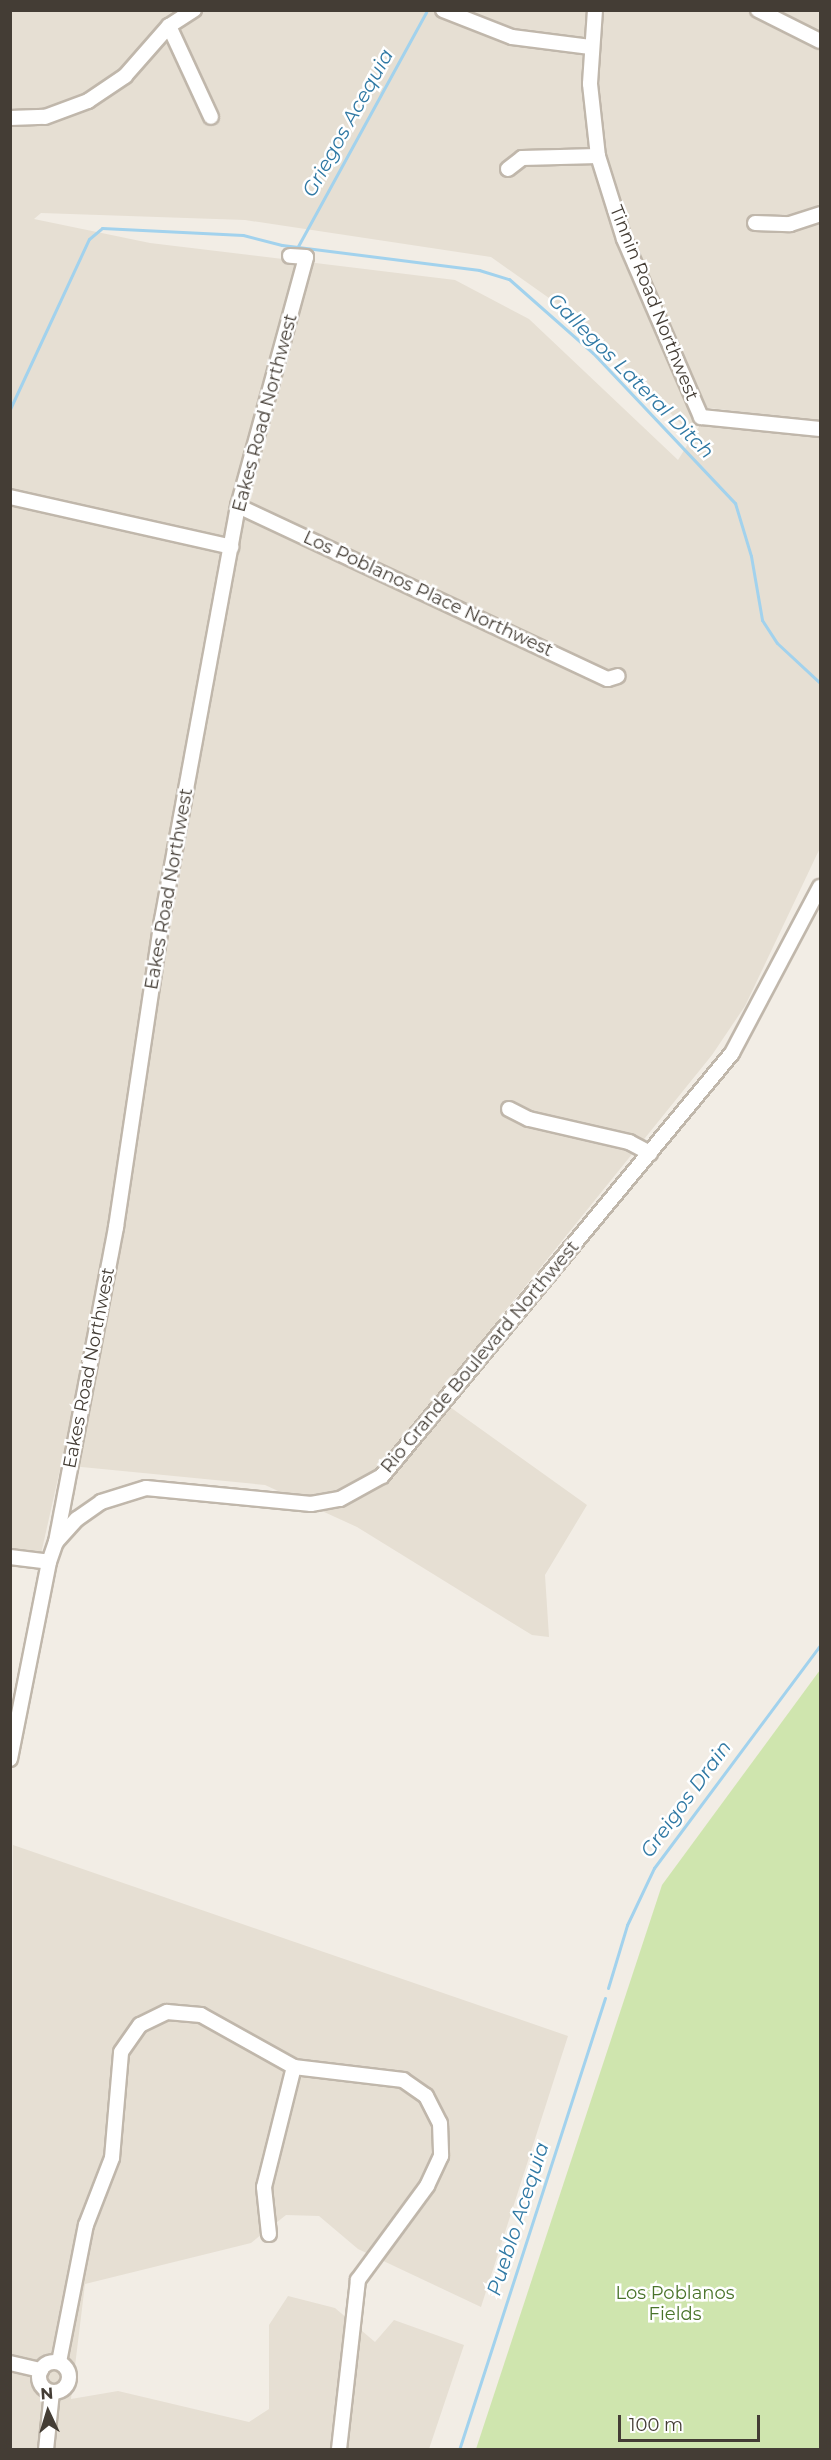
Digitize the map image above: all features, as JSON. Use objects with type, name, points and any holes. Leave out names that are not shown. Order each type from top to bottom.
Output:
[{"type":"street","points":[[10,118],[45,117],[88,100],[125,76],[169,26],[194,10]]},
{"type":"street","points":[[443,10],[512,38],[590,47]]},
{"type":"street","name":"Tinnin Road Northwest","points":[[595,10],[590,47],[598,156],[624,239],[701,417],[820,429]]},
{"type":"street","points":[[758,10],[820,41]]},
{"type":"street","points":[[169,26],[211,117]]},
{"type":"street","points":[[508,169],[522,159],[598,156]]},
{"type":"street","points":[[755,223],[789,224],[820,214]]},
{"type":"street","name":"Eakes Road Northwest","points":[[56,1542],[116,1227],[162,920],[238,506],[306,257],[290,256]]},
{"type":"street","points":[[10,496],[231,547]]},
{"type":"street","name":"Los Poblanos Place Northwest","points":[[238,506],[608,679],[618,676]]},
{"type":"street","name":"Rio Grande Boulevard Northwest","points":[[10,1759],[49,1562],[56,1542],[101,1502],[136,1490],[311,1504],[363,1489],[397,1461],[732,1053],[820,887]]},
{"type":"street","points":[[508,1108],[529,1119],[629,1142],[650,1153]]},
{"type":"street","points":[[10,1557],[49,1562]]},
{"type":"street","points":[[10,2373],[40,2374],[59,2362],[86,2225],[112,2158],[121,2052],[140,2025],[167,2012],[201,2015],[294,2067],[404,2080],[426,2096],[440,2123],[441,2156],[427,2186],[358,2280],[339,2450]]},
{"type":"street","points":[[269,2234],[264,2187],[294,2067]]},
{"type":"street","points":[[52,2392],[69,2383],[68,2370],[59,2362]]},
{"type":"street","points":[[10,2363],[40,2374],[52,2392],[46,2450]]},
{"type":"shaded area","points":[[11,11],[820,11],[820,421],[709,408],[685,428],[573,315],[491,257],[245,220],[41,213],[34,219],[150,243],[455,280],[529,319],[678,460],[700,425],[820,437],[820,848],[745,1006],[712,1055],[436,1397],[587,1505],[545,1575],[549,1637],[532,1635],[357,1527],[265,1485],[61,1465],[41,1554],[11,1550]]},
{"type":"shaded area","points":[[13,1845],[568,2036],[481,2307],[358,2249],[319,2216],[286,2215],[251,2243],[85,2284],[71,2399],[118,2391],[249,2422],[269,2409],[269,2325],[288,2296],[335,2308],[375,2342],[394,2320],[464,2345],[429,2449],[11,2450]]},
{"type":"green space","name":"Los Poblanos Fields","points":[[820,1670],[820,2449],[476,2449],[662,1885]]},
{"type":"waterway","name":"Griegos Acequia","points":[[297,248],[426,12]]},
{"type":"waterway","name":"Gallegos Lateral Ditch","points":[[10,409],[89,239],[102,228],[243,235],[282,245],[479,270],[509,279],[593,353],[735,503],[751,556],[762,620],[777,643],[820,683]]},
{"type":"waterway","name":"Greigos Drain","points":[[608,1988],[627,1925],[654,1868],[820,1645]]},
{"type":"waterway","name":"Pueblo Acequia","points":[[459,2450],[605,1998]]}]
